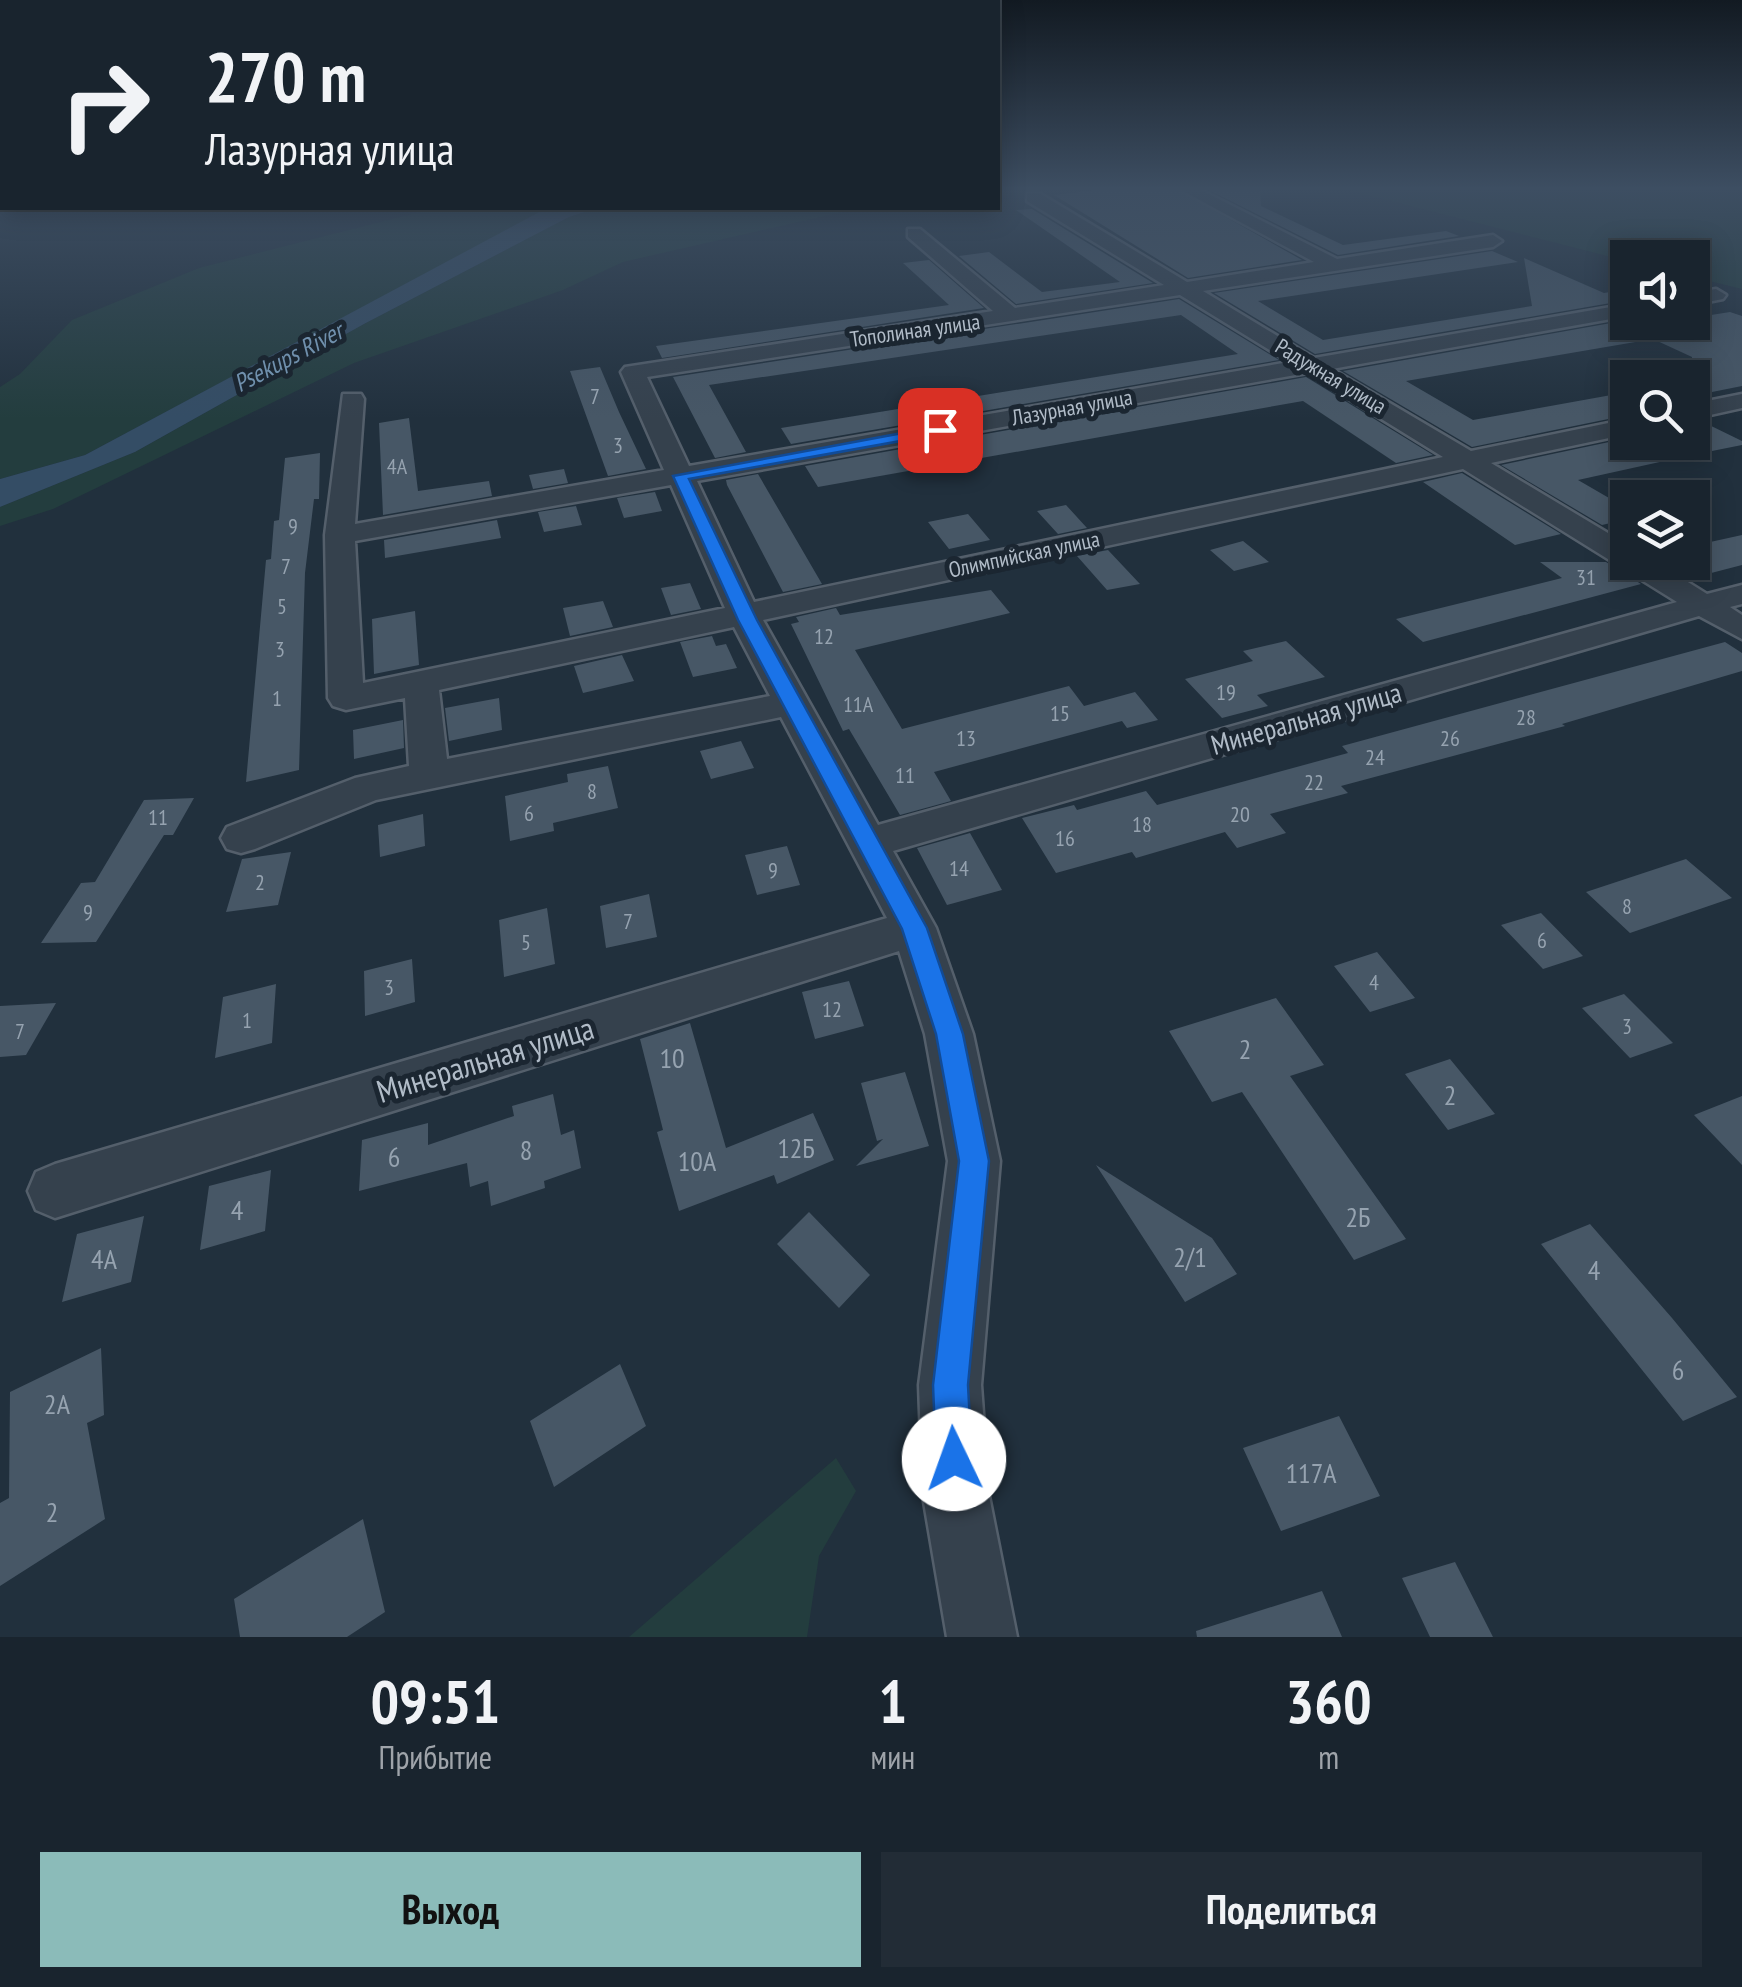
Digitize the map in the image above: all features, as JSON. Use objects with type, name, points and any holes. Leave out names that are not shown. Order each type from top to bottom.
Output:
[{"type":"street","points":[[953,266],[1012,316]]},
{"type":"street","name":"Радужная улица","points":[[1148,266],[1610,547]]},
{"type":"street","name":"Тополиная улица","points":[[680,476],[634,372],[1333,266]]},
{"type":"street","points":[[1710,296],[1716,295]]},
{"type":"street","name":"Лазурная улица","points":[[340,535],[1610,313]]},
{"type":"street","points":[[340,535],[352,398]]},
{"type":"street","points":[[1710,408],[1742,401]]},
{"type":"street","name":"Олимпийская улица","points":[[340,535],[346,698],[1610,430]]},
{"type":"street","points":[[680,476],[744,612],[914,928],[949,1034],[974,1161],[950,1385],[956,1496],[982,1637]]},
{"type":"street","points":[[1662,580],[1742,629]]},
{"type":"street","name":"Минеральная улица","points":[[871,842],[1742,594]]},
{"type":"street","points":[[421,683],[428,775]]},
{"type":"street","points":[[241,838],[369,788],[795,703]]},
{"type":"street","name":"Минеральная улица","points":[[55,1191],[914,928]]},
{"type":"green space","points":[[439,266],[85,455],[0,479],[0,387],[20,374],[72,320],[199,268]]},
{"type":"green space","points":[[474,266],[614,266],[563,290],[354,363],[53,509],[0,526],[0,507],[135,452]]},
{"type":"green space","points":[[1710,266],[1742,266],[1742,289],[1710,281]]},
{"type":"green space","points":[[836,1458],[856,1491],[819,1556],[807,1637],[629,1637]]},
{"type":"water","name":"Psekups River","points":[[438,266],[474,266],[135,452],[0,507],[0,479],[85,455]]},
{"type":"building","points":[[907,266],[936,266],[984,308],[662,358],[656,346],[949,305]]},
{"type":"building","points":[[971,266],[1008,266],[1042,292],[1120,282],[1097,266],[1126,266],[1153,283],[1016,304]]},
{"type":"building","points":[[1169,266],[1262,266],[1188,278]]},
{"type":"building","points":[[1390,266],[1489,266],[1258,301],[1323,340],[1532,306],[1525,266],[1543,266],[1604,293],[1610,292],[1610,303],[1315,354],[1214,293]]},
{"type":"building","points":[[1179,299],[1279,360],[791,444],[781,428],[1238,354],[1181,315],[709,385],[746,452],[715,458],[673,377]]},
{"type":"building","points":[[1730,312],[1742,316],[1742,386],[1710,392],[1710,360],[1692,360],[1655,340],[1710,340],[1710,315]]},
{"type":"building","points":[[1610,323],[1610,340],[1647,340],[1406,381],[1473,420],[1610,395],[1610,419],[1472,447],[1343,371]]},
{"type":"building","points":[[600,367],[646,469],[608,476],[570,371]]},
{"type":"building","points":[[1306,377],[1433,455],[1396,463],[1303,401],[818,487],[805,466]]},
{"type":"building","points":[[409,418],[418,491],[489,481],[492,496],[383,515],[379,423]]},
{"type":"building","points":[[1710,425],[1742,441],[1742,445],[1710,451]]},
{"type":"building","points":[[1610,442],[1610,460],[1669,460],[1578,480],[1610,499],[1610,523],[1602,525],[1501,465]]},
{"type":"building","points":[[320,453],[319,499],[314,499],[305,573],[299,770],[246,782],[266,560],[271,559],[274,521],[279,520],[285,458]]},
{"type":"building","points":[[564,469],[568,483],[533,489],[529,475]]},
{"type":"building","points":[[1462,473],[1561,534],[1515,545],[1423,482]]},
{"type":"building","points":[[758,474],[822,584],[783,592],[727,485],[726,480]]},
{"type":"building","points":[[655,492],[662,511],[624,518],[617,498]]},
{"type":"building","points":[[1066,505],[1087,528],[1058,534],[1037,511]]},
{"type":"building","points":[[576,506],[582,525],[544,532],[538,512]]},
{"type":"building","points":[[968,514],[990,540],[949,549],[928,522]]},
{"type":"building","points":[[497,520],[501,538],[385,558],[384,540]]},
{"type":"building","points":[[1742,535],[1742,565],[1710,573],[1710,542]]},
{"type":"building","points":[[1243,541],[1269,562],[1234,571],[1210,550]]},
{"type":"building","points":[[1108,550],[1140,584],[1107,590],[1077,556]]},
{"type":"building","points":[[1540,562],[1606,562],[1610,565],[1610,580],[1635,580],[1641,584],[1423,642],[1396,619],[1562,578]]},
{"type":"building","points":[[690,583],[701,609],[671,615],[661,588]]},
{"type":"building","points":[[991,590],[1010,613],[855,650],[902,729],[1069,686],[1084,706],[1135,692],[1158,720],[1127,728],[1122,721],[934,772],[951,801],[900,815],[849,729],[843,731],[791,624],[799,622],[796,617],[836,608],[840,615]]},
{"type":"building","points":[[603,601],[613,627],[570,636],[563,608]]},
{"type":"building","points":[[415,611],[419,665],[374,674],[372,619]]},
{"type":"building","points":[[712,636],[716,646],[726,644],[737,668],[693,677],[680,642]]},
{"type":"building","points":[[1286,641],[1325,677],[1257,695],[1268,706],[1222,718],[1185,679],[1253,661],[1243,651]]},
{"type":"building","points":[[1725,642],[1742,653],[1742,671],[1562,724],[1565,726],[1341,786],[1348,793],[1270,814],[1286,833],[1237,848],[1225,832],[1136,858],[1132,852],[1056,873],[1022,818],[1074,805],[1077,810],[1146,791],[1157,805],[1348,753],[1342,746]]},
{"type":"building","points":[[622,655],[634,681],[583,693],[574,666]]},
{"type":"building","points":[[499,698],[502,730],[449,741],[445,708]]},
{"type":"building","points":[[403,720],[404,748],[354,759],[353,730]]},
{"type":"building","points":[[741,741],[754,768],[711,779],[700,751]]},
{"type":"building","points":[[608,766],[618,808],[553,823],[554,831],[510,841],[505,796],[568,782],[567,774]]},
{"type":"building","points":[[194,798],[173,835],[164,835],[96,942],[41,943],[81,883],[95,882],[144,800]]},
{"type":"building","points":[[423,814],[425,846],[380,857],[378,825]]},
{"type":"building","points":[[970,833],[1002,890],[947,905],[917,848]]},
{"type":"building","points":[[787,846],[800,885],[757,895],[745,855]]},
{"type":"building","points":[[291,852],[278,905],[226,912],[242,859]]},
{"type":"building","points":[[1686,859],[1732,898],[1630,933],[1586,892]]},
{"type":"building","points":[[649,894],[657,937],[606,948],[600,906]]},
{"type":"building","points":[[547,908],[555,964],[504,977],[499,920]]},
{"type":"building","points":[[1541,913],[1583,956],[1543,969],[1501,925]]},
{"type":"building","points":[[1377,952],[1415,998],[1370,1012],[1334,966]]},
{"type":"building","points":[[412,959],[415,1002],[365,1016],[364,971]]},
{"type":"building","points":[[849,981],[864,1026],[815,1039],[802,992]]},
{"type":"building","points":[[276,984],[272,1043],[215,1058],[223,997]]},
{"type":"building","points":[[1624,994],[1673,1043],[1630,1058],[1582,1008]]},
{"type":"building","points":[[1276,998],[1324,1065],[1290,1076],[1406,1239],[1354,1260],[1242,1092],[1212,1102],[1169,1031]]},
{"type":"building","points":[[56,1003],[26,1055],[0,1057],[0,1006]]},
{"type":"building","points":[[690,1023],[726,1148],[813,1113],[834,1160],[777,1184],[774,1175],[679,1211],[657,1132],[663,1130],[640,1039]]},
{"type":"building","points":[[1450,1059],[1495,1114],[1448,1130],[1405,1074]]},
{"type":"building","points":[[905,1072],[929,1146],[856,1166],[883,1139],[877,1141],[861,1083]]},
{"type":"building","points":[[553,1094],[561,1135],[574,1130],[581,1168],[544,1181],[545,1188],[491,1206],[488,1181],[470,1187],[467,1163],[359,1191],[362,1140],[428,1123],[428,1145],[514,1116],[512,1106]]},
{"type":"building","points":[[1742,1096],[1742,1165],[1694,1115]]},
{"type":"building","points":[[1096,1165],[1212,1238],[1237,1274],[1185,1302]]},
{"type":"building","points":[[271,1170],[265,1231],[200,1250],[209,1186]]},
{"type":"building","points":[[809,1212],[870,1275],[839,1308],[777,1244]]},
{"type":"building","points":[[144,1216],[131,1282],[62,1302],[77,1234]]},
{"type":"building","points":[[1590,1224],[1737,1397],[1683,1421],[1541,1244]]},
{"type":"building","points":[[101,1348],[104,1415],[87,1423],[105,1519],[0,1586],[0,1503],[9,1498],[10,1392]]},
{"type":"building","points":[[620,1364],[646,1426],[554,1487],[530,1421]]},
{"type":"building","points":[[1339,1416],[1380,1496],[1281,1531],[1243,1448]]},
{"type":"building","points":[[363,1519],[385,1612],[347,1637],[240,1637],[234,1599]]},
{"type":"building","points":[[1455,1562],[1493,1637],[1430,1637],[1402,1578]]},
{"type":"building","points":[[1322,1591],[1342,1637],[1197,1637],[1196,1631]]},
{"type":"route","points":[[940,430],[680,476],[748,620],[914,928],[949,1034],[974,1161],[950,1385],[954,1459]]}]
